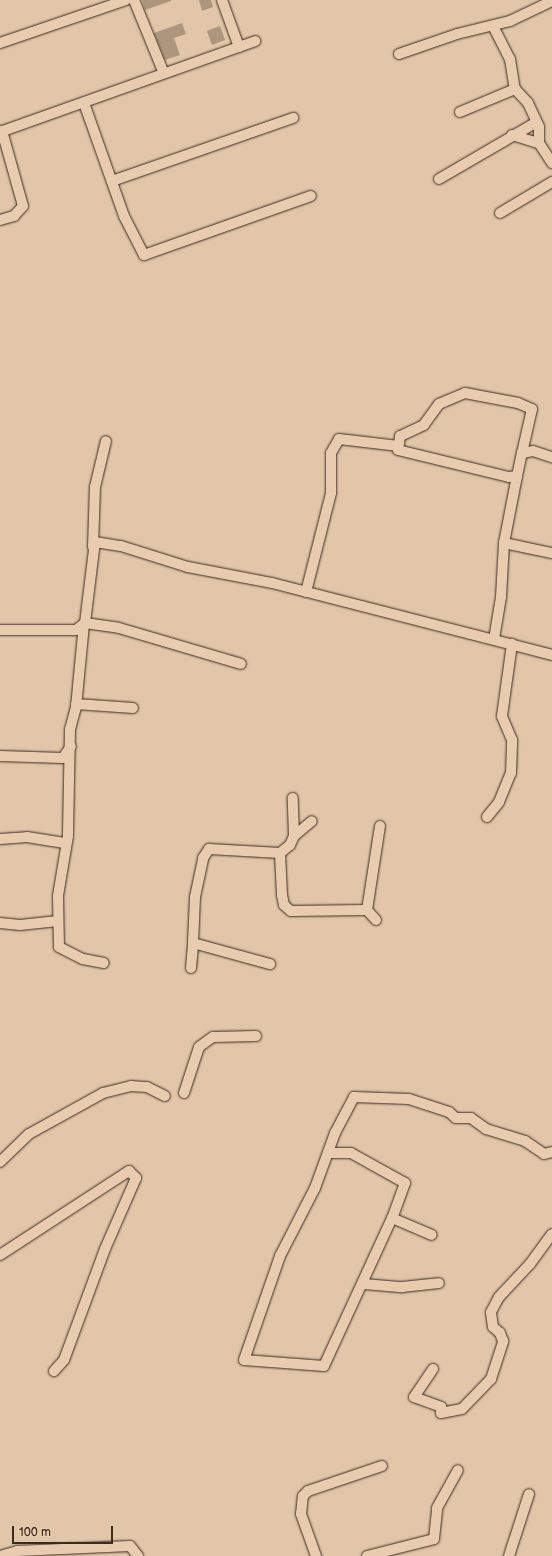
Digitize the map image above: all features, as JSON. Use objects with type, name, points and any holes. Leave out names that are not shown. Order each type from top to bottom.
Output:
[{"type":"street","points":[[0,43],[126,0]]},
{"type":"street","points":[[134,0],[163,71]]},
{"type":"street","points":[[222,0],[239,47]]},
{"type":"street","points":[[399,54],[457,34],[493,26],[552,1]]},
{"type":"street","points":[[493,26],[510,59],[515,89],[523,96],[537,122],[539,143],[552,163]]},
{"type":"street","points":[[0,220],[14,216],[23,206],[1,132],[84,103],[163,71],[255,41]]},
{"type":"street","points":[[460,112],[515,89]]},
{"type":"street","points":[[84,103],[137,245],[147,255],[311,196]]},
{"type":"street","points":[[112,181],[292,118]]},
{"type":"street","points":[[439,179],[512,135],[537,122]]},
{"type":"street","points":[[512,135],[539,143]]},
{"type":"street","points":[[500,213],[552,182]]},
{"type":"street","points":[[494,639],[501,597],[504,543],[532,409],[518,403],[465,393],[439,404],[424,425],[400,436],[398,450],[509,477],[517,476]]},
{"type":"street","points":[[306,592],[331,493],[331,454],[339,439],[399,446]]},
{"type":"street","points":[[104,963],[83,959],[59,947],[58,921],[65,843],[68,836],[68,773],[72,744],[70,728],[76,704],[93,547],[95,487],[106,441]]},
{"type":"street","points":[[522,453],[533,451],[552,457]]},
{"type":"street","points":[[93,547],[95,542],[122,546],[188,566],[306,592],[552,655]]},
{"type":"street","points":[[504,543],[552,553]]},
{"type":"street","points":[[0,630],[76,630],[85,623],[119,628],[241,664]]},
{"type":"street","points":[[487,818],[498,802],[511,772],[512,740],[502,716],[512,644]]},
{"type":"street","points":[[76,704],[134,708]]},
{"type":"street","points":[[0,756],[63,758],[72,744]]},
{"type":"street","points":[[190,968],[193,943],[195,897],[203,858],[208,849],[280,853],[290,845],[294,836],[293,798]]},
{"type":"street","points":[[294,836],[312,822]]},
{"type":"street","points":[[367,910],[380,826]]},
{"type":"street","points":[[0,839],[27,837],[65,843]]},
{"type":"street","points":[[280,853],[282,895],[284,905],[291,910],[367,910],[376,920]]},
{"type":"street","points":[[0,923],[20,925],[58,921]]},
{"type":"street","points":[[193,943],[270,964]]},
{"type":"street","points":[[184,1093],[199,1047],[213,1037],[256,1036]]},
{"type":"street","points":[[0,1162],[29,1134],[103,1093],[122,1086],[147,1087],[165,1096]]},
{"type":"street","points":[[328,1153],[351,1154],[405,1183],[392,1218],[364,1284],[324,1366],[244,1360],[280,1256],[315,1188],[328,1153],[354,1097],[414,1101],[449,1112],[456,1118],[471,1118],[486,1129],[525,1141],[544,1154],[552,1152]]},
{"type":"street","points":[[0,1254],[129,1170],[136,1178],[105,1249],[64,1360],[54,1371]]},
{"type":"street","points":[[392,1218],[432,1235]]},
{"type":"street","points":[[434,1369],[414,1397],[441,1407],[441,1413],[462,1409],[491,1379],[503,1341],[500,1333],[493,1327],[491,1312],[498,1297],[530,1264],[552,1234]]},
{"type":"street","points":[[364,1284],[402,1287],[439,1283]]},
{"type":"street","points":[[316,1556],[301,1514],[303,1496],[308,1490],[382,1466]]},
{"type":"street","points":[[367,1556],[434,1539],[437,1508],[458,1470]]},
{"type":"street","points":[[509,1556],[529,1494]]},
{"type":"street","points":[[0,1556],[17,1551],[130,1546],[138,1556]]},
{"type":"building","points":[[142,0],[171,0],[171,1],[145,10]]},
{"type":"building","points":[[199,0],[211,0],[213,7],[202,11]]},
{"type":"building","points":[[182,23],[186,34],[174,38],[180,55],[165,60],[154,33]]},
{"type":"building","points":[[220,26],[225,40],[212,45],[207,31]]}]
